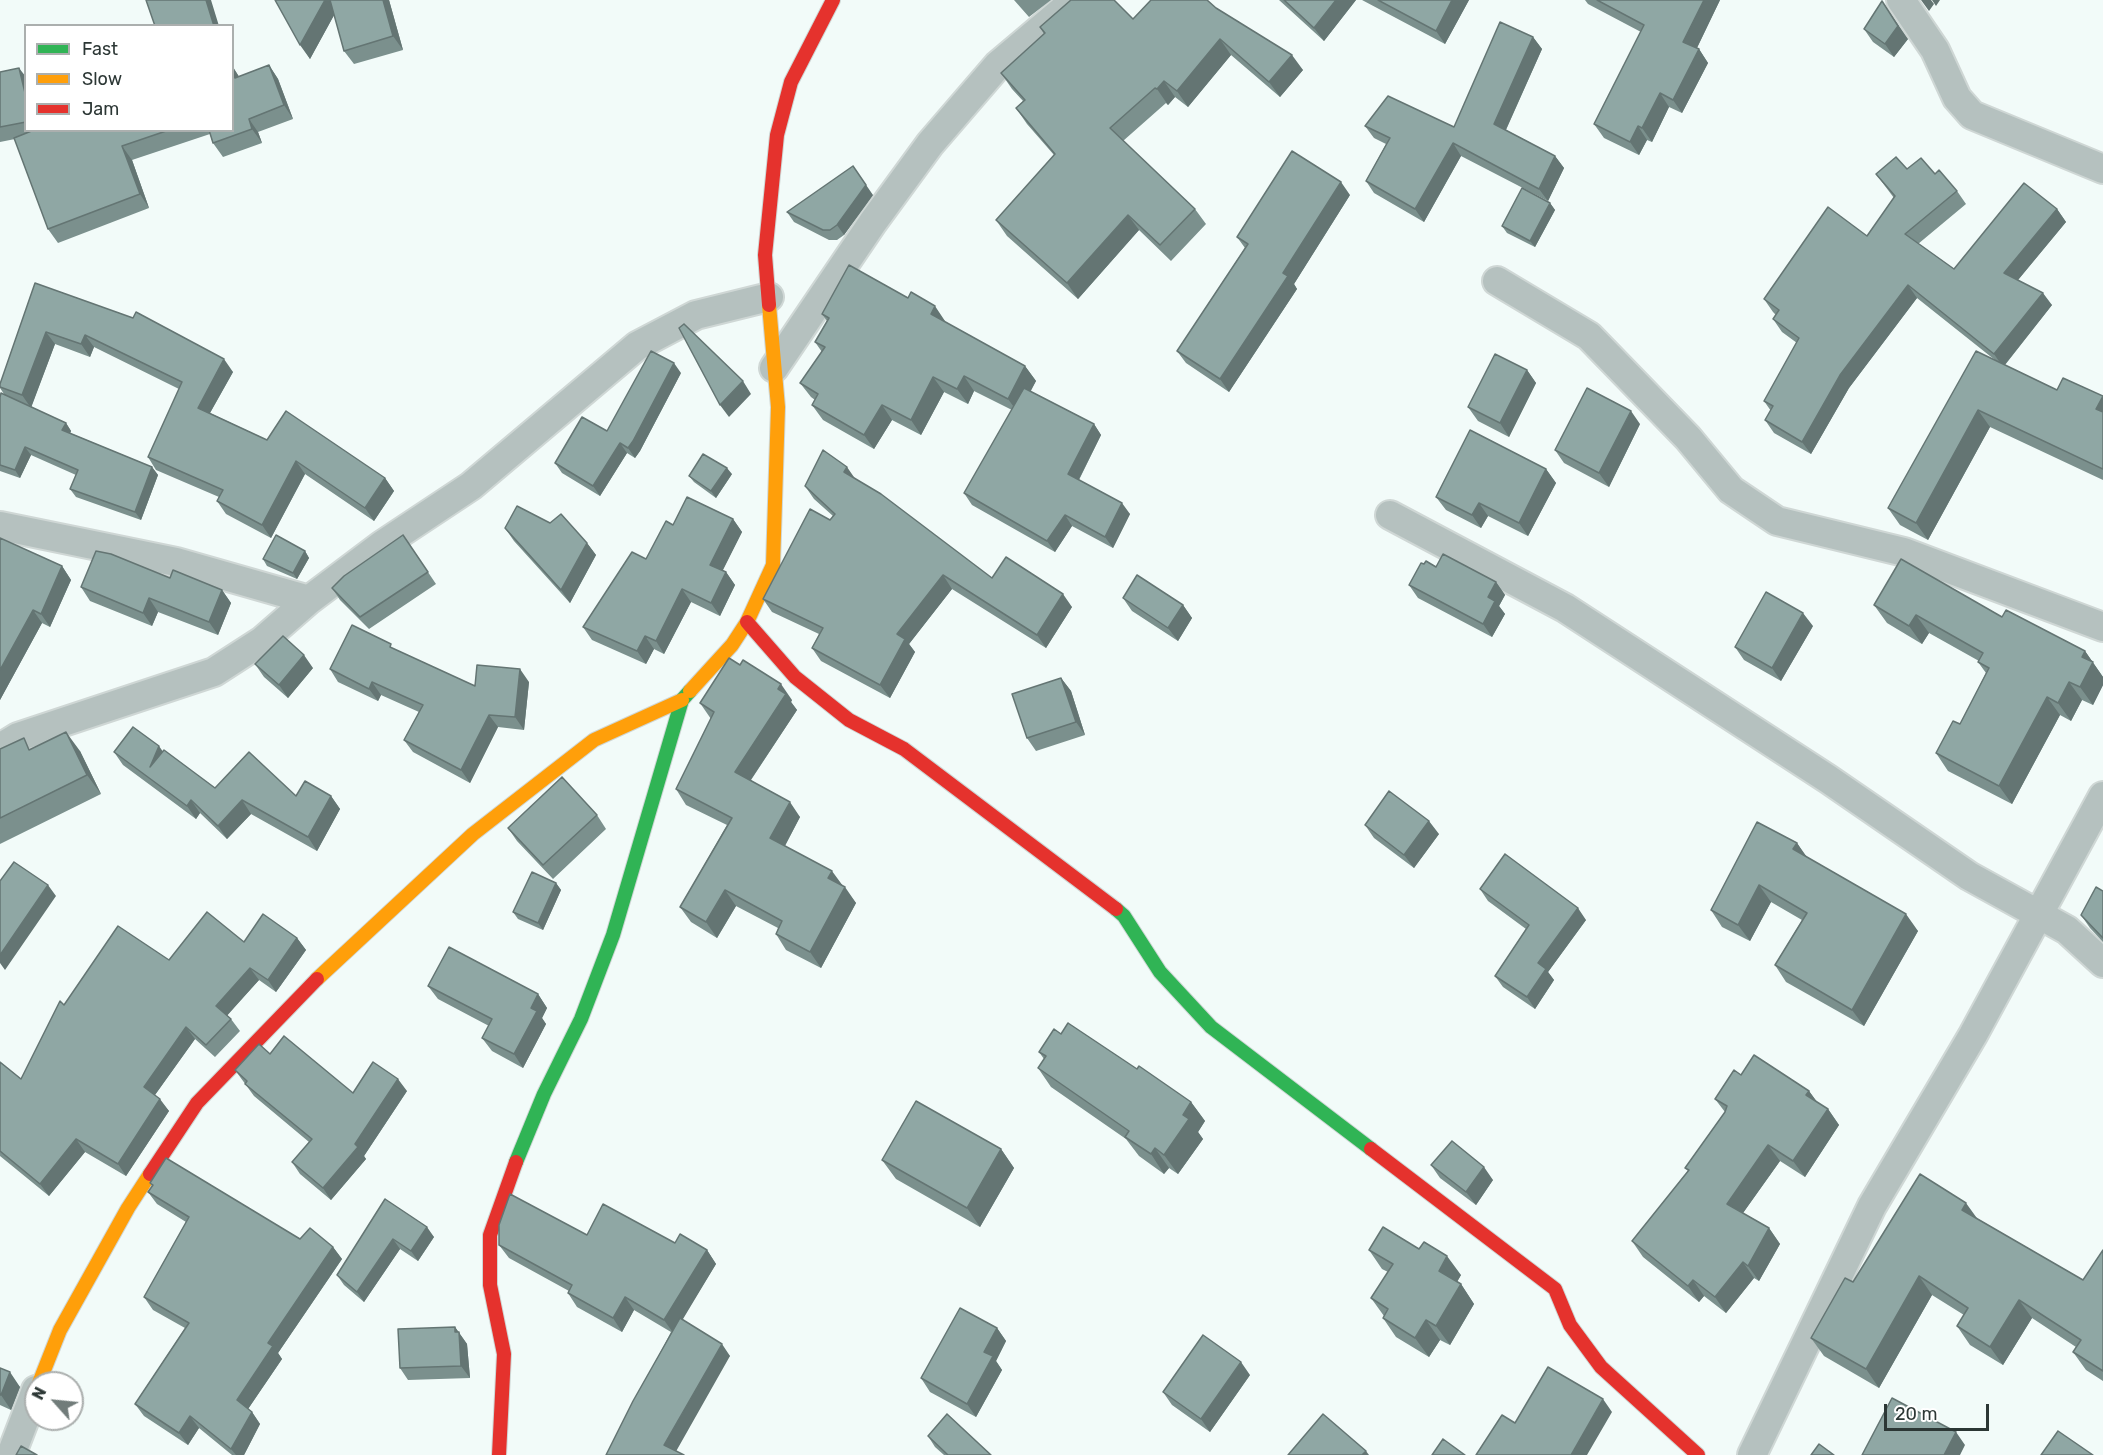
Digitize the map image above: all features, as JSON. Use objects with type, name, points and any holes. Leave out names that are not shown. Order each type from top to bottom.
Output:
[{"type":"street","points":[[44,1371],[60,1330],[128,1208],[197,1103],[303,992],[473,834],[594,740],[682,700],[732,645],[747,622],[772,565],[778,407],[765,255],[777,135],[791,82],[833,0]]},
{"type":"street","points":[[774,368],[873,222],[930,144],[998,65],[1075,0]]},
{"type":"street","points":[[1901,0],[1935,50],[1957,98],[1972,115],[2103,169]]},
{"type":"street","points":[[1497,281],[1589,336],[1688,438],[1731,490],[1777,521],[1904,552],[2103,627]]},
{"type":"street","points":[[0,748],[18,737],[214,672],[262,641],[309,600],[382,545],[471,486],[637,346],[696,315],[769,297]]},
{"type":"street","points":[[1390,515],[1565,608],[1828,779],[1969,876],[2067,930],[2103,963]]},
{"type":"street","points":[[0,526],[176,562],[309,600]]},
{"type":"street","points":[[747,622],[795,676],[849,720],[904,749],[1083,882],[1124,916],[1160,972],[1211,1027],[1555,1289],[1570,1325],[1601,1367],[1698,1455]]},
{"type":"street","points":[[499,1455],[504,1354],[490,1284],[490,1235],[514,1166],[544,1094],[581,1019],[613,935],[682,700]]},
{"type":"street","points":[[1752,1455],[1872,1206],[1973,1035],[2103,796]]},
{"type":"street","points":[[10,1455],[24,1420]]},
{"type":"building","points":[[146,0],[206,0],[213,24],[154,24]]},
{"type":"building","points":[[275,0],[325,0],[300,45]]},
{"type":"building","points":[[330,0],[383,0],[393,36],[344,51]]},
{"type":"building","points":[[1071,0],[1114,0],[1133,19],[1151,0],[1207,0],[1216,8],[1292,55],[1269,82],[1220,39],[1177,91],[1164,81],[1110,128],[1195,209],[1160,245],[1128,215],[1067,283],[996,220],[1055,154],[1016,108],[1025,100],[1001,73],[1045,33],[1040,27]]},
{"type":"building","points":[[1284,0],[1336,0],[1314,28]]},
{"type":"building","points":[[1378,0],[1452,0],[1436,31]]},
{"type":"building","points":[[1597,0],[1704,0],[1683,42],[1699,49],[1673,100],[1660,93],[1642,128],[1638,126],[1630,142],[1594,124],[1644,25]]},
{"type":"building","points":[[1882,1],[1898,26],[1885,44],[1864,29]]},
{"type":"building","points":[[1500,22],[1533,37],[1494,124],[1555,156],[1539,189],[1453,143],[1415,209],[1366,181],[1390,138],[1365,126],[1388,96],[1454,127]]},
{"type":"building","points":[[269,65],[284,105],[249,119],[252,129],[213,143],[210,132],[234,132],[234,75],[235,78]]},
{"type":"building","points":[[19,68],[24,89],[24,122],[0,127],[0,72]]},
{"type":"building","points":[[29,132],[163,132],[122,146],[140,194],[48,229],[14,138]]},
{"type":"building","points":[[1292,151],[1341,182],[1283,273],[1288,276],[1220,379],[1177,351],[1248,244],[1237,237]]},
{"type":"building","points":[[1896,157],[1907,169],[1921,158],[1935,174],[1939,170],[1957,191],[1905,234],[1954,269],[2024,183],[2057,209],[2004,273],[2043,293],[1994,354],[1908,285],[1840,375],[1802,442],[1765,420],[1773,406],[1764,401],[1799,338],[1773,319],[1779,310],[1764,299],[1828,207],[1867,236],[1895,196],[1876,174]]},
{"type":"building","points":[[853,166],[866,185],[837,225],[830,230],[823,230],[787,212]]},
{"type":"building","points":[[1522,188],[1550,203],[1530,241],[1502,226]]},
{"type":"building","points":[[849,265],[908,298],[911,292],[935,306],[931,314],[1025,366],[1008,399],[964,376],[957,389],[933,377],[911,420],[882,405],[864,435],[812,405],[818,394],[800,383],[825,347],[815,342],[829,318],[822,314]]},
{"type":"building","points":[[35,283],[133,318],[136,312],[224,359],[198,408],[267,440],[286,411],[385,478],[365,508],[296,461],[262,525],[217,501],[223,490],[148,457],[182,382],[85,335],[81,344],[46,332],[22,395],[0,387]]},
{"type":"building","points":[[684,324],[743,381],[720,405],[679,328]]},
{"type":"building","points":[[651,351],[674,363],[628,448],[620,443],[593,486],[555,463],[582,417],[607,431]]},
{"type":"building","points":[[1976,351],[2057,390],[2063,378],[2103,396],[2096,409],[2103,412],[2103,469],[1978,410],[1916,523],[1888,508]]},
{"type":"building","points":[[1495,354],[1527,370],[1500,423],[1468,407]]},
{"type":"building","points":[[1024,388],[1094,424],[1068,474],[1122,503],[1105,537],[1065,515],[1047,541],[964,493]]},
{"type":"building","points":[[1587,388],[1631,411],[1599,473],[1555,450]]},
{"type":"building","points":[[1,393],[66,423],[62,430],[152,467],[135,512],[70,489],[78,470],[25,447],[15,470],[0,465]]},
{"type":"building","points":[[1470,430],[1546,469],[1519,523],[1479,503],[1472,515],[1436,497]]},
{"type":"building","points":[[823,450],[847,467],[844,472],[881,494],[992,578],[1006,557],[1063,594],[1037,635],[943,575],[897,634],[905,639],[880,685],[812,648],[823,628],[763,599],[810,509],[830,520],[835,514],[805,486]]},
{"type":"building","points":[[703,454],[727,468],[711,491],[689,476]]},
{"type":"building","points":[[687,497],[733,519],[710,565],[726,572],[711,603],[682,589],[656,641],[645,636],[637,651],[583,627],[632,552],[646,559],[666,521],[673,525]]},
{"type":"building","points":[[517,506],[550,523],[561,514],[587,543],[561,590],[505,528]]},
{"type":"building","points":[[276,535],[305,551],[293,573],[263,559]]},
{"type":"building","points":[[403,535],[428,572],[360,617],[332,588],[344,576]]},
{"type":"building","points":[[0,538],[62,566],[41,614],[33,610],[0,670]]},
{"type":"building","points":[[96,551],[111,554],[170,578],[173,570],[222,590],[209,622],[149,598],[143,613],[81,587]]},
{"type":"building","points":[[1443,554],[1496,582],[1488,597],[1495,601],[1483,624],[1409,585],[1421,563],[1424,564],[1426,561],[1436,567]]},
{"type":"building","points":[[1901,559],[2002,617],[2006,610],[2085,651],[2082,657],[2093,662],[2080,687],[2069,682],[2058,703],[2047,697],[1999,786],[1936,753],[1953,721],[1960,724],[1989,668],[1978,662],[1983,653],[1916,615],[1909,626],[1874,605]]},
{"type":"building","points":[[1137,575],[1183,605],[1168,628],[1123,598]]},
{"type":"building","points":[[1766,592],[1803,613],[1772,668],[1735,647]]},
{"type":"building","points":[[352,625],[391,644],[390,647],[475,686],[477,665],[520,669],[515,717],[489,715],[461,770],[404,740],[423,705],[372,682],[369,689],[330,669]]},
{"type":"building","points":[[283,636],[304,655],[279,685],[255,664]]},
{"type":"building","points":[[729,658],[740,665],[743,660],[781,684],[778,689],[786,694],[735,772],[790,802],[770,838],[832,871],[828,878],[845,887],[810,952],[776,934],[782,921],[725,890],[706,922],[680,907],[732,818],[676,789],[714,712],[700,703]]},
{"type":"building","points":[[1061,678],[1076,722],[1027,738],[1012,694]]},
{"type":"building","points":[[133,727],[159,746],[150,767],[164,750],[215,788],[249,752],[296,796],[305,781],[331,796],[308,837],[242,800],[218,826],[191,800],[187,806],[114,752]]},
{"type":"building","points":[[66,732],[87,775],[0,818],[0,749],[24,738],[29,750]]},
{"type":"building","points":[[562,777],[597,815],[543,865],[508,828]]},
{"type":"building","points":[[1389,791],[1429,821],[1404,855],[1365,825]]},
{"type":"building","points":[[1757,822],[1797,843],[1793,849],[1906,914],[1852,1010],[1775,965],[1807,913],[1759,885],[1738,925],[1711,910]]},
{"type":"building","points":[[1505,854],[1578,908],[1538,963],[1546,969],[1527,997],[1495,976],[1529,925],[1480,889]]},
{"type":"building","points":[[14,862],[48,885],[0,955],[0,881]]},
{"type":"building","points":[[532,872],[556,883],[538,923],[513,912]]},
{"type":"building","points":[[2096,887],[2103,891],[2103,938],[2081,915]]},
{"type":"building","points":[[207,912],[244,942],[263,914],[297,938],[268,980],[250,968],[216,1006],[231,1019],[206,1045],[186,1027],[144,1087],[160,1099],[118,1164],[76,1139],[40,1184],[0,1151],[0,1062],[21,1079],[60,1001],[64,1005],[118,926],[169,960]]},
{"type":"building","points":[[449,947],[538,994],[531,1008],[537,1011],[514,1054],[482,1038],[492,1019],[428,986]]},
{"type":"building","points":[[1068,1023],[1137,1069],[1139,1066],[1191,1102],[1183,1115],[1189,1119],[1164,1155],[1155,1148],[1151,1154],[1125,1137],[1129,1131],[1038,1068],[1046,1056],[1039,1052],[1054,1029],[1061,1034]]},
{"type":"building","points":[[284,1036],[353,1093],[373,1062],[398,1079],[355,1144],[358,1147],[323,1188],[292,1162],[312,1139],[245,1084],[247,1081],[235,1070],[259,1044],[270,1054]]},
{"type":"building","points":[[1754,1055],[1809,1091],[1806,1095],[1828,1109],[1793,1161],[1768,1145],[1727,1204],[1769,1228],[1748,1266],[1743,1262],[1715,1297],[1693,1280],[1688,1286],[1632,1241],[1689,1170],[1685,1168],[1725,1112],[1727,1106],[1715,1099],[1734,1070],[1741,1075]]},
{"type":"building","points":[[916,1101],[1001,1149],[967,1208],[882,1160]]},
{"type":"building","points":[[1452,1141],[1484,1167],[1466,1192],[1431,1165]]},
{"type":"building","points":[[166,1158],[300,1239],[310,1228],[333,1247],[268,1343],[273,1346],[237,1400],[252,1412],[231,1449],[190,1416],[179,1433],[135,1404],[189,1323],[144,1297],[189,1217],[148,1192],[153,1185],[150,1183]]},
{"type":"building","points":[[1920,1174],[1966,1203],[1962,1210],[2083,1280],[2103,1250],[2103,1371],[2073,1352],[2081,1340],[2019,1300],[1990,1347],[1957,1326],[1968,1308],[1919,1276],[1866,1369],[1811,1338],[1845,1278],[1853,1282]]},
{"type":"building","points":[[510,1194],[587,1235],[603,1204],[675,1243],[680,1234],[707,1250],[664,1320],[625,1297],[613,1318],[568,1293],[572,1285],[499,1245],[499,1225]]},
{"type":"building","points":[[385,1199],[427,1227],[411,1251],[393,1239],[357,1292],[337,1275]]},
{"type":"building","points":[[1383,1227],[1419,1249],[1424,1242],[1447,1256],[1439,1271],[1461,1284],[1436,1326],[1426,1320],[1415,1338],[1383,1318],[1388,1309],[1371,1298],[1393,1264],[1369,1250]]},
{"type":"building","points":[[960,1308],[997,1328],[984,1352],[993,1356],[967,1404],[921,1378]]},
{"type":"building","points":[[680,1318],[722,1344],[664,1445],[684,1455],[606,1455],[633,1401]]},
{"type":"building","points":[[455,1327],[455,1332],[459,1332],[461,1366],[400,1368],[398,1329]]},
{"type":"building","points":[[1203,1335],[1241,1362],[1201,1419],[1163,1392]]},
{"type":"building","points":[[1548,1367],[1603,1399],[1571,1455],[1476,1455],[1502,1415],[1515,1423]]},
{"type":"building","points":[[0,1368],[10,1372],[1,1395],[0,1395]]},
{"type":"building","points":[[1892,1398],[1956,1432],[1944,1455],[1862,1455]]},
{"type":"building","points":[[947,1414],[991,1455],[948,1455],[928,1436]]},
{"type":"building","points":[[1323,1414],[1366,1451],[1362,1455],[1288,1455]]},
{"type":"building","points":[[2058,1431],[2093,1455],[2041,1455]]},
{"type":"building","points":[[1443,1439],[1465,1455],[1432,1455]]},
{"type":"building","points":[[1819,1444],[1834,1455],[1811,1455]]},
{"type":"building","points":[[21,1446],[37,1455],[16,1455]]},
{"type":"traffic: fast","points":[[516,1162],[544,1094],[581,1019],[613,935],[682,700],[690,691]]},
{"type":"traffic: fast","points":[[1116,909],[1124,916],[1160,972],[1211,1027],[1371,1149]]},
{"type":"traffic: slow","points":[[690,691],[732,645],[747,622],[773,565],[778,407],[769,305]]},
{"type":"traffic: slow","points":[[317,979],[473,834],[594,740],[682,700]]},
{"type":"traffic: slow","points":[[44,1371],[60,1330],[128,1208],[150,1174]]},
{"type":"traffic: jam","points":[[769,305],[765,255],[777,135],[791,82],[833,0]]},
{"type":"traffic: jam","points":[[747,622],[795,677],[849,720],[904,749],[1116,909]]},
{"type":"traffic: jam","points":[[150,1174],[197,1103],[317,979]]},
{"type":"traffic: jam","points":[[1371,1149],[1555,1289],[1570,1325],[1601,1367],[1698,1455]]},
{"type":"traffic: jam","points":[[499,1455],[504,1354],[490,1285],[490,1235],[516,1162]]}]
